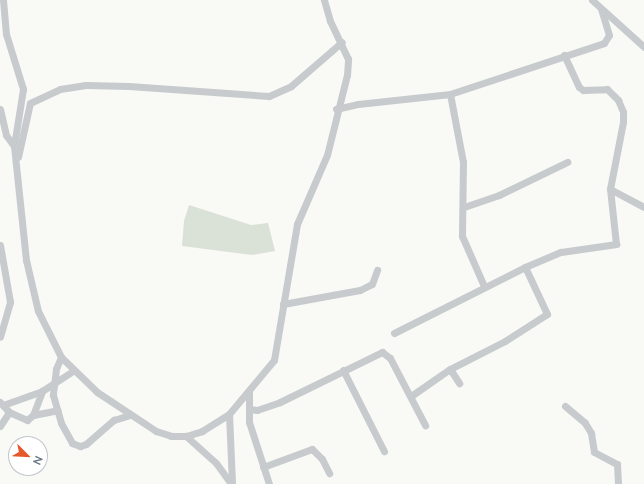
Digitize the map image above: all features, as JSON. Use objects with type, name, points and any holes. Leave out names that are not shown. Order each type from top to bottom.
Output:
[{"type":"street","points":[[3,0],[6,34],[23,89],[14,146],[26,260],[38,310],[61,356],[73,371],[97,392],[129,415],[156,431],[171,436],[186,436],[202,431],[229,414],[274,360],[297,224],[327,155],[336,109],[347,75],[348,58],[342,42],[330,21],[324,0]]},
{"type":"street","points":[[592,0],[644,48]]},
{"type":"street","points":[[336,109],[358,104],[450,94],[564,55],[577,53],[608,39],[601,8]]},
{"type":"street","points":[[16,162],[30,103],[60,89],[86,85],[130,86],[270,96],[291,86],[342,42]]},
{"type":"street","points":[[394,334],[484,286],[561,252],[616,244],[610,189],[623,112],[618,100],[607,90],[583,90],[579,87],[564,55]]},
{"type":"street","points":[[450,94],[463,162],[461,196],[464,207],[462,236],[484,286]]},
{"type":"street","points":[[0,109],[6,135],[14,146]]},
{"type":"street","points":[[464,207],[499,195],[567,162]]},
{"type":"street","points":[[610,189],[644,207]]},
{"type":"street","points":[[0,245],[10,302],[0,337]]},
{"type":"street","points":[[411,396],[450,369],[505,341],[547,314],[526,267]]},
{"type":"street","points":[[283,304],[360,290],[372,284],[377,270]]},
{"type":"street","points":[[249,409],[257,410],[280,402],[376,354],[386,354],[411,396],[425,425]]},
{"type":"street","points":[[61,356],[53,384],[58,410],[69,440],[80,446],[86,444],[114,420],[129,415]]},
{"type":"street","points":[[450,369],[459,382]]},
{"type":"street","points":[[343,370],[384,451]]},
{"type":"street","points":[[58,410],[33,415],[27,420],[9,412],[2,403],[42,391],[73,371]]},
{"type":"street","points":[[33,415],[42,391]]},
{"type":"street","points":[[249,391],[249,422],[269,484]]},
{"type":"street","points":[[565,406],[585,422],[591,433],[594,452],[616,464],[618,484]]},
{"type":"street","points":[[0,426],[9,412]]},
{"type":"street","points":[[229,414],[231,484]]},
{"type":"street","points":[[186,436],[216,462],[231,484]]},
{"type":"street","points":[[263,467],[312,448],[322,459],[329,473]]},
{"type":"shaded area","points":[[189,205],[251,225],[268,223],[275,251],[252,255],[182,246],[184,221]]}]
